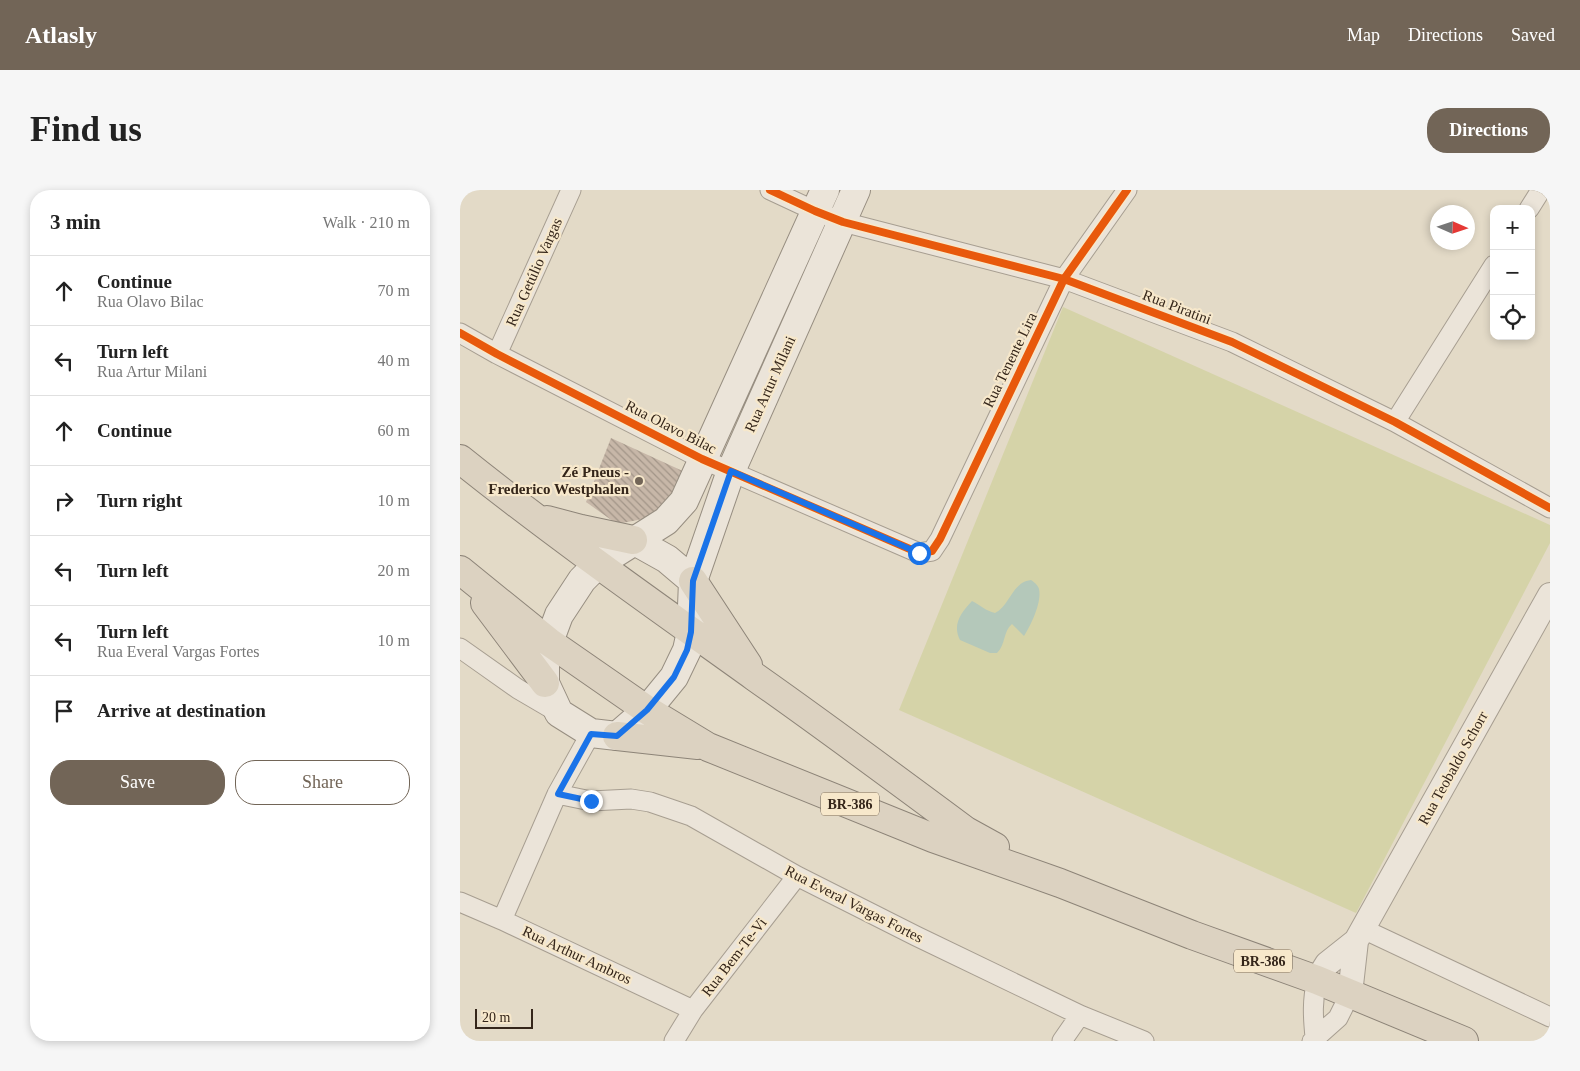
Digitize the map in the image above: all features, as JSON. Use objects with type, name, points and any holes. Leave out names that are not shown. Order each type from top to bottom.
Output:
[{"type":"highway","name":"BR-386","points":[[460,459],[531,515],[966,830],[1060,882]]},
{"type":"highway","points":[[531,515],[581,529],[633,540]]},
{"type":"highway","points":[[461,571],[545,683]]},
{"type":"highway","name":"BR-386","points":[[461,571],[549,642],[647,710],[708,747],[933,838],[1060,882],[1183,931],[1317,980],[1464,1041]]},
{"type":"highway","points":[[693,581],[755,676]]},
{"type":"highway","points":[[617,736],[708,747]]},
{"type":"main road","name":"Rua Artur Milani","points":[[617,736],[647,710],[674,677],[687,650],[691,632],[693,581],[731,471],[856,190]]},
{"type":"main road","name":"Rua Artur Milani","points":[[545,683],[545,662],[549,642],[559,615],[582,580],[598,564],[633,540],[666,521],[684,501],[820,201]]},
{"type":"main road","points":[[772,305],[800,318]]},
{"type":"main road","points":[[633,540],[668,558],[693,581]]},
{"type":"main road","points":[[545,683],[559,714],[591,734],[617,736]]},
{"type":"street","name":"Rua Getúlio Vargas","points":[[497,354],[571,190]]},
{"type":"street","name":"Rua Piratini","points":[[770,190],[820,201],[843,222],[1064,280],[1232,342],[1395,422],[1550,508]]},
{"type":"street","name":"Rua Tenente Lira","points":[[932,551],[944,530],[1064,280],[1128,190]]},
{"type":"street","points":[[1532,205],[1541,190]]},
{"type":"street","points":[[1395,422],[1490,271]]},
{"type":"street","name":"Rua Olavo Bilac","points":[[460,333],[497,354],[702,459],[919,553],[932,551]]},
{"type":"street","name":"Rua Teobaldo Schorr","points":[[1316,1040],[1312,1011],[1317,980],[1327,964],[1360,935],[1550,595]]},
{"type":"street","points":[[460,648],[518,689],[559,714]]},
{"type":"street","points":[[502,920],[558,794],[591,734]]},
{"type":"street","name":"Rua Everal Vargas Fortes","points":[[558,794],[591,801],[632,799],[650,802],[691,816],[797,876],[916,936],[1080,1015],[1144,1041]]},
{"type":"street","name":"Rua Bem-Te-Vi","points":[[674,1041],[694,1010],[797,876]]},
{"type":"street","name":"Rua Arthur Ambros","points":[[460,902],[694,1010]]},
{"type":"street","points":[[1360,935],[1550,1017]]},
{"type":"street","name":"Rua Teobaldo Schorr","points":[[1316,1040],[1338,1018],[1350,994],[1360,935]]},
{"type":"street","points":[[1062,1041],[1080,1015]]},
{"type":"shaded area","points":[[1063,307],[1550,525],[1550,543],[1356,913],[899,710]]},
{"type":"shaded area","points":[[1031,580],[1036,584],[1040,594],[1033,620],[1024,636],[1012,624],[1007,630],[1002,646],[997,653],[990,653],[960,640],[957,624],[961,614],[972,601],[995,613],[1000,610],[1019,585]]},
{"type":"building","name":"Zé Pneus - Frederico Westphalen","points":[[611,438],[687,473],[664,508],[648,518],[617,524],[586,502]]},
{"type":"cycle path","points":[[770,190],[843,222],[1064,279],[1232,342],[1395,422],[1550,508]]},
{"type":"cycle path","points":[[460,333],[497,354],[702,459],[919,553],[932,551],[940,539],[1064,279],[1127,190]]},
{"type":"place","name":"Zé Pneus - Frederico Westphalen","points":[[639,481]]},
{"type":"route","points":[[591,801],[558,794],[591,734],[617,736],[647,710],[674,677],[687,650],[691,632],[693,581],[731,471],[919,553]]}]
